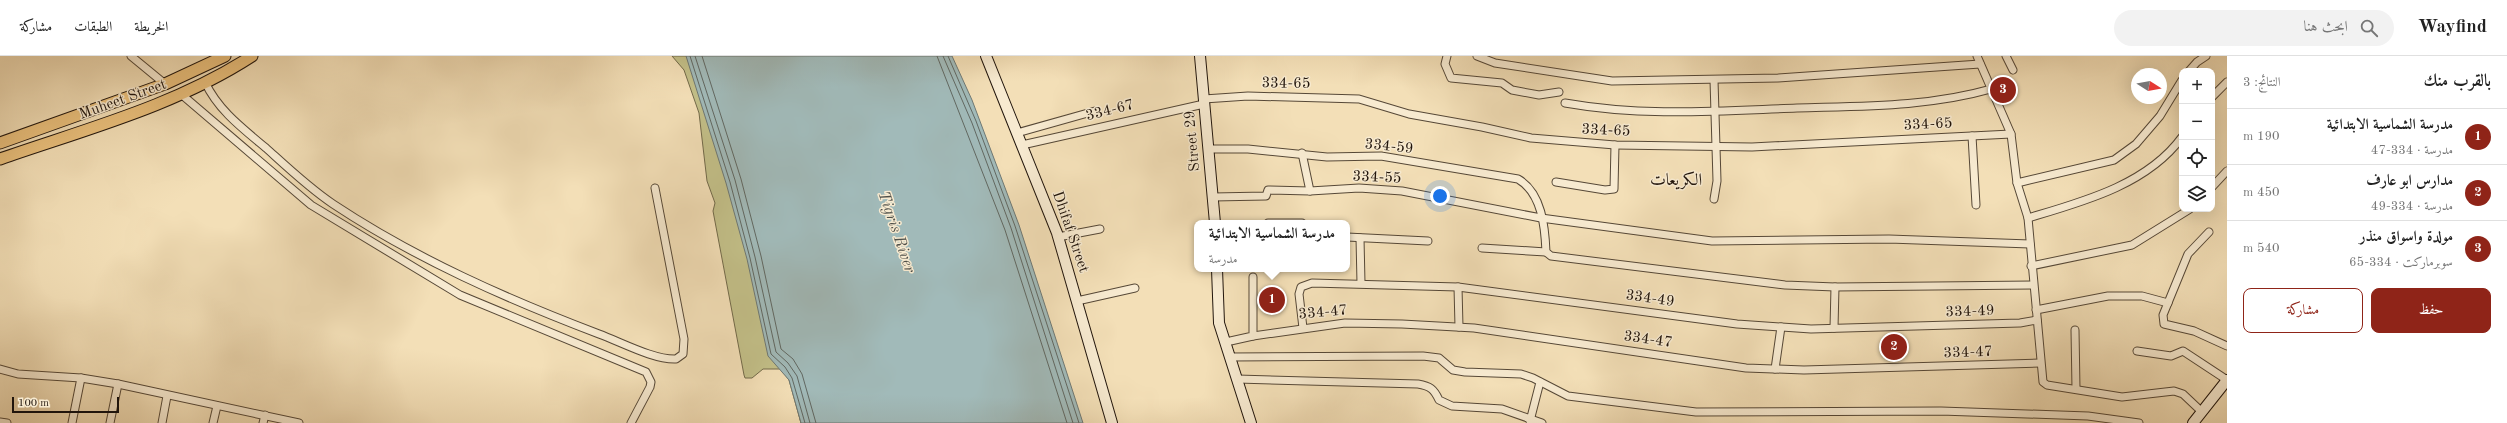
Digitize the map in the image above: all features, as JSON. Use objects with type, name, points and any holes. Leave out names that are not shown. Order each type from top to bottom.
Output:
[{"type":"main road","name":"Muheet Street","points":[[0,143],[165,84],[225,56]]},
{"type":"main road","name":"Muheet Street","points":[[0,159],[118,120],[181,94],[252,56]]},
{"type":"street","points":[[131,56],[165,84]]},
{"type":"street","name":"Dhifaf Street","points":[[986,56],[1058,237],[1112,423]]},
{"type":"street","name":"Street 29","points":[[1200,56],[1215,220]]},
{"type":"street","points":[[1448,56],[1445,64],[1451,78],[1502,83],[1512,90],[1540,95],[1559,92]]},
{"type":"street","points":[[1477,56],[1495,63],[1612,81],[1714,80],[1980,64]]},
{"type":"street","points":[[1977,56],[2011,134],[2016,183],[2028,218],[2031,266],[2043,382],[2047,385],[2122,397],[2174,391],[2183,394],[2202,412]]},
{"type":"street","points":[[2006,56],[2013,70]]},
{"type":"street","points":[[2191,68],[2196,62],[2206,56]]},
{"type":"street","points":[[1714,80],[1718,181],[1714,199]]},
{"type":"street","points":[[205,82],[221,109],[291,170],[332,203],[390,239],[444,267],[542,312],[657,356],[676,359],[683,354],[684,339],[655,188]]},
{"type":"street","points":[[2215,94],[2227,82]]},
{"type":"street","points":[[2016,183],[2114,160],[2136,144],[2160,116],[2179,85]]},
{"type":"street","points":[[1564,103],[1619,111],[1715,112],[1901,105],[1962,98],[1991,89]]},
{"type":"street","points":[[181,94],[311,205],[460,295],[646,372],[651,382],[650,387],[631,423]]},
{"type":"street","name":"334-65","points":[[1204,101],[1248,96],[1359,99],[1409,114],[1482,127],[1531,138],[1615,145],[1752,147],[2011,134]]},
{"type":"street","name":"334-67","points":[[1022,145],[1204,101]]},
{"type":"street","points":[[1017,133],[1095,111]]},
{"type":"street","points":[[1972,136],[1976,205]]},
{"type":"street","points":[[2028,218],[2074,204],[2126,183],[2172,151],[2180,140]]},
{"type":"street","points":[[1556,182],[1605,190],[1614,189],[1615,145]]},
{"type":"street","name":"334-59","points":[[1208,149],[1302,153],[1327,157],[1381,156],[1518,179],[1533,190],[1541,218],[1545,226],[1546,252]]},
{"type":"street","points":[[1302,153],[1310,191]]},
{"type":"street","points":[[2215,184],[2227,170]]},
{"type":"street","name":"334-55","points":[[1213,198],[1266,196],[1268,190],[1310,191],[1358,188],[1402,191],[1541,218],[1712,241],[1889,239],[2030,244]]},
{"type":"street","points":[[2031,266],[2132,245],[2185,212]]},
{"type":"street","points":[[1058,237],[1100,229]]},
{"type":"street","points":[[2209,232],[2188,254],[2163,315],[2164,324],[2194,332],[2227,346]]},
{"type":"street","points":[[1350,237],[1428,241]]},
{"type":"street","points":[[1360,238],[1361,283]]},
{"type":"street","points":[[1482,248],[1546,252],[1551,256],[1693,275],[1785,285],[1835,288],[2033,285]]},
{"type":"street","points":[[1217,272],[1219,323],[1251,423]]},
{"type":"street","points":[[1253,277],[1254,336]]},
{"type":"street","name":"334-49","points":[[1303,328],[1299,294],[1301,287],[1312,283],[1361,283],[1458,287],[1737,324],[1780,327],[1834,328],[2020,323],[2037,320]]},
{"type":"street","points":[[1458,287],[1459,327]]},
{"type":"street","points":[[1077,301],[1135,288]]},
{"type":"street","points":[[1834,328],[1835,288]]},
{"type":"street","points":[[2036,310],[2108,296],[2142,296],[2168,303]]},
{"type":"street","name":"334-47","points":[[1226,342],[1303,328],[1345,323],[1459,327],[1669,355],[1746,368],[1883,368],[2040,363]]},
{"type":"street","points":[[1775,369],[1780,327]]},
{"type":"street","points":[[2075,330],[2076,389]]},
{"type":"street","points":[[2137,351],[2171,356],[2183,351],[2227,380],[2193,423]]},
{"type":"street","points":[[1230,357],[1423,356],[1439,358],[1453,370],[1521,374],[1568,396],[1696,412],[1949,411],[2088,416],[2139,423]]},
{"type":"street","points":[[0,370],[18,374],[81,378],[118,384],[167,396],[300,423]]},
{"type":"street","points":[[72,423],[81,378]]},
{"type":"street","points":[[1237,379],[1427,385],[1435,391],[1439,400],[1452,406],[1502,409],[1542,423]]},
{"type":"street","points":[[1530,420],[1540,382]]},
{"type":"street","points":[[110,423],[118,384]]},
{"type":"street","points":[[162,423],[167,396]]},
{"type":"street","points":[[213,423],[217,406]]},
{"type":"street","points":[[263,423],[265,415]]},
{"type":"street","points":[[0,422],[7,423]]},
{"type":"shaded area","points":[[672,56],[687,56],[784,352],[801,423],[789,380],[781,369],[763,369],[752,378],[745,378],[713,211],[715,203],[707,181],[699,113],[684,70]]},
{"type":"water","name":"Tigris River","points":[[686,56],[952,56],[972,100],[1019,225],[1083,423],[801,423],[789,380],[768,356],[747,259],[726,183]]},
{"type":"place","name":"مولدة واسواق منذر","points":[[2003,90]]},
{"type":"place","name":"مدرسة الشماسية الابتدائية","points":[[1272,300]]},
{"type":"place","name":"مدارس ابو عارف","points":[[1894,347]]},
{"type":"district","name":"الكريعات","points":[[1676,180]]}]
